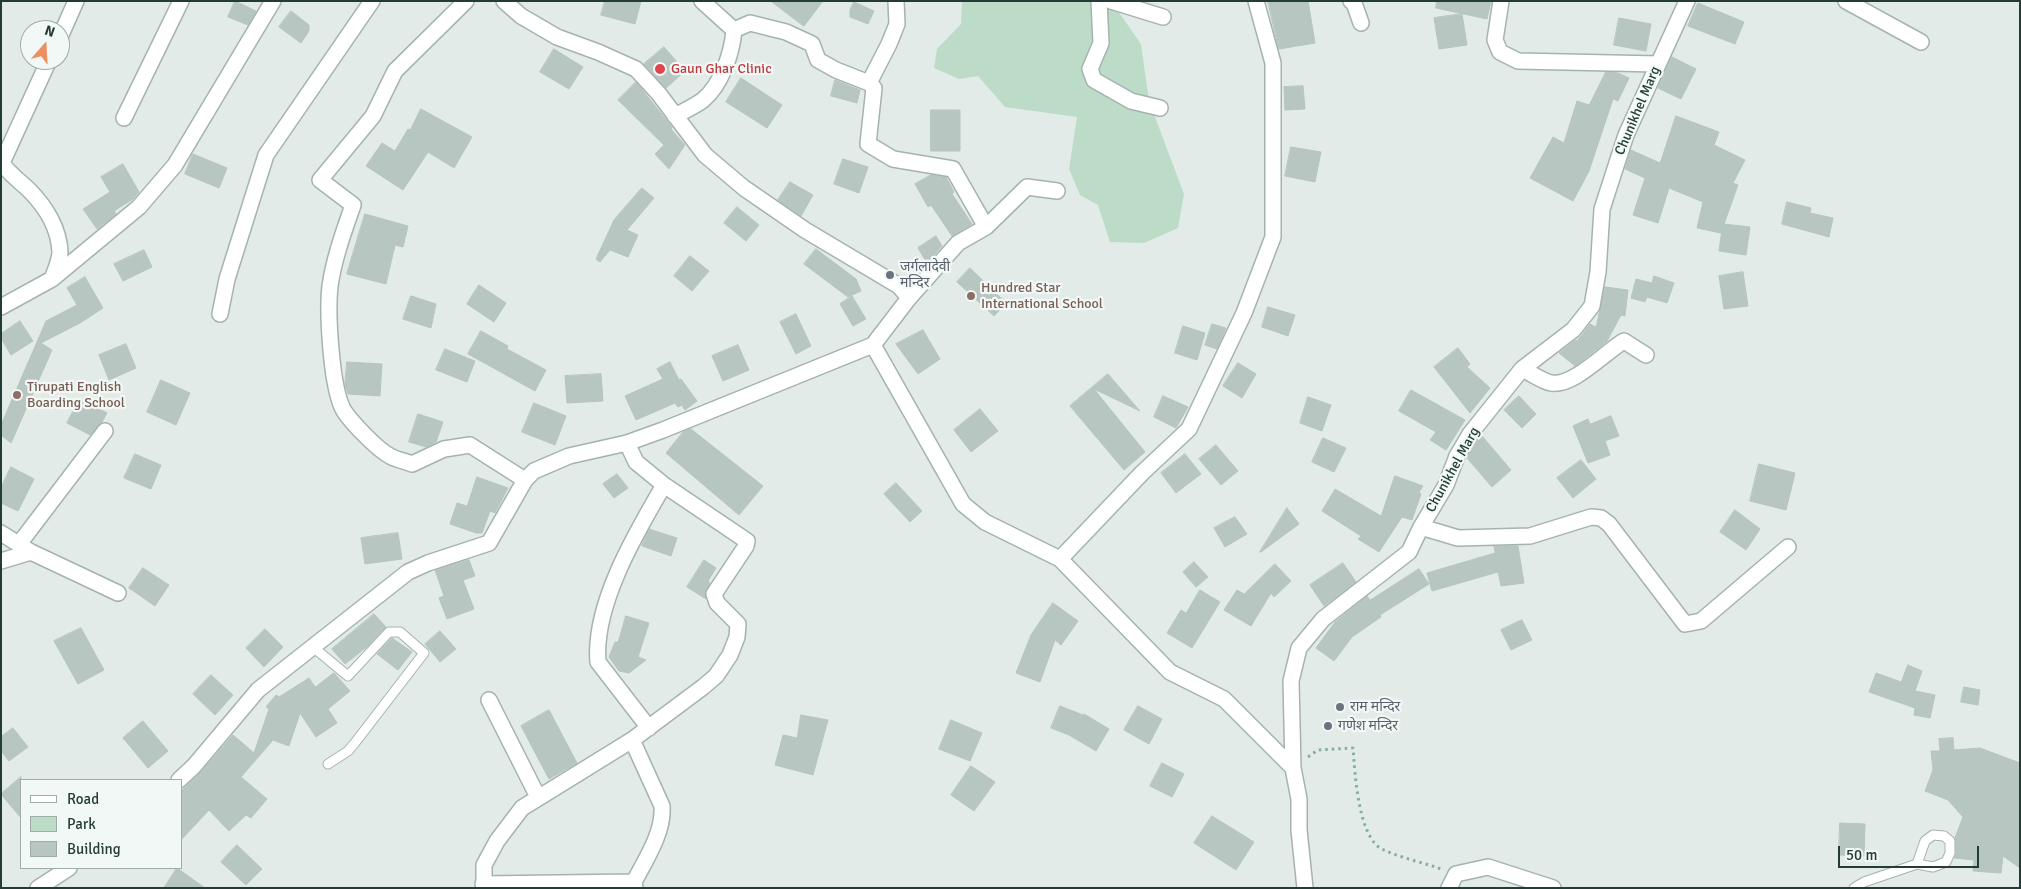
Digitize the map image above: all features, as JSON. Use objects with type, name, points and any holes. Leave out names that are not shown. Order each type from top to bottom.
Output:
[{"type":"street","points":[[67,20],[76,1]]},
{"type":"street","points":[[124,118],[181,1]]},
{"type":"street","points":[[1,307],[52,279],[140,207],[175,166],[273,1]]},
{"type":"street","points":[[220,314],[226,279],[266,155],[372,1]]},
{"type":"street","points":[[466,1],[395,70],[373,116],[320,180],[353,205],[339,246],[330,287],[329,330],[337,393],[344,410],[364,434],[390,456],[412,464],[444,449],[470,445],[525,480]]},
{"type":"street","points":[[504,1],[521,16],[557,37],[636,69],[659,94],[706,155],[744,188],[805,230],[899,286],[909,298]]},
{"type":"street","points":[[702,1],[734,30]]},
{"type":"street","points":[[869,83],[897,24],[896,1]]},
{"type":"street","points":[[1099,1],[1101,43],[1090,69],[1094,80],[1130,101],[1160,108]]},
{"type":"street","points":[[1111,1],[1163,16]]},
{"type":"street","points":[[1060,559],[1142,474],[1188,430],[1244,313],[1273,237],[1273,63],[1256,1]]},
{"type":"street","points":[[1351,1],[1361,23]]},
{"type":"street","points":[[1501,1],[1495,40],[1500,52],[1518,61],[1658,64]]},
{"type":"street","name":"Chunikhel Marg","points":[[1304,888],[1299,830],[1299,799],[1293,768],[1291,681],[1299,648],[1323,618],[1409,552],[1421,527],[1446,485],[1457,456],[1470,434],[1522,369],[1573,330],[1592,306],[1598,272],[1602,209],[1626,135],[1687,1]]},
{"type":"street","points":[[1846,1],[1921,42]]},
{"type":"street","points":[[734,30],[750,23],[786,32],[812,44],[818,60],[836,70],[869,83],[874,88],[868,144],[893,159],[952,169],[986,228]]},
{"type":"street","points":[[675,116],[703,100],[721,76],[733,46],[734,30]]},
{"type":"street","points":[[44,70],[2,162],[6,170],[32,192],[44,206],[53,222],[60,254],[52,279]]},
{"type":"street","points":[[180,779],[194,766],[258,690],[408,572],[428,563],[490,543],[525,480],[534,471],[569,456],[628,443],[873,345],[909,298],[958,243],[986,228],[1027,186],[1057,191]]},
{"type":"street","points":[[1522,369],[1552,383],[1576,378],[1610,349],[1624,340],[1646,355]]},
{"type":"street","points":[[873,345],[963,504],[985,522],[1060,559],[1170,672],[1224,699],[1293,768]]},
{"type":"street","points":[[1,561],[25,548],[105,430]]},
{"type":"street","points":[[628,443],[636,462],[664,485],[747,541],[746,546],[714,594],[717,603],[738,624],[737,637],[722,669],[710,682],[632,740],[522,808],[497,841],[484,865],[483,886],[634,885],[660,828],[663,817],[662,806],[632,740]]},
{"type":"street","points":[[649,728],[598,662],[597,648],[607,597],[638,528],[664,485]]},
{"type":"street","points":[[1421,527],[1458,538],[1530,536],[1591,517],[1601,518],[1609,524],[1685,624],[1701,620],[1788,547]]},
{"type":"street","points":[[1,533],[25,548],[118,593]]},
{"type":"street","points":[[489,700],[538,797]]},
{"type":"street","points":[[1449,888],[1456,874],[1488,867],[1553,888]]},
{"type":"street","points":[[38,888],[67,869]]},
{"type":"lane","points":[[313,646],[348,676],[389,632],[400,632],[424,653],[348,751],[328,764]]},
{"type":"lane","points":[[1854,888],[1864,882],[1917,864]]},
{"type":"path","points":[[1293,768],[1318,750],[1353,748],[1356,783],[1366,831],[1380,848],[1456,874]]},
{"type":"green space","points":[[962,1],[1111,1],[1141,44],[1149,101],[1184,194],[1178,228],[1144,243],[1110,242],[1098,205],[1080,195],[1069,169],[1077,117],[1005,107],[978,76],[959,79],[934,68],[937,49],[961,24]]},
{"type":"building","points":[[235,1],[256,11],[248,25],[228,17]]},
{"type":"building","points":[[605,1],[641,1],[635,24],[601,15]]},
{"type":"building","points":[[771,1],[823,1],[804,26]]},
{"type":"building","points":[[1268,1],[1308,1],[1315,43],[1279,49]]},
{"type":"building","points":[[1437,1],[1491,1],[1487,19],[1436,8]]},
{"type":"building","points":[[854,2],[874,11],[868,24],[850,17],[850,10]]},
{"type":"building","points":[[1698,3],[1744,22],[1735,44],[1688,26]]},
{"type":"building","points":[[291,11],[309,25],[309,31],[301,43],[279,27]]},
{"type":"building","points":[[1462,14],[1467,45],[1439,49],[1434,18]]},
{"type":"building","points":[[1619,18],[1651,24],[1646,51],[1614,45]]},
{"type":"building","points":[[664,47],[685,71],[666,88],[644,64]]},
{"type":"building","points":[[554,49],[583,67],[569,89],[540,72]]},
{"type":"building","points":[[1672,57],[1696,69],[1681,99],[1658,88]]},
{"type":"building","points":[[1606,72],[1618,73],[1629,78],[1618,101],[1613,99],[1589,171],[1573,201],[1530,178],[1553,137],[1564,143],[1577,101],[1589,105]]},
{"type":"building","points":[[741,78],[782,105],[767,128],[726,102]]},
{"type":"building","points":[[835,80],[860,90],[857,103],[831,96]]},
{"type":"building","points":[[636,82],[685,145],[669,169],[655,154],[664,145],[618,100]]},
{"type":"building","points":[[1303,86],[1305,109],[1285,110],[1284,87]]},
{"type":"building","points":[[421,109],[472,137],[454,168],[428,152],[403,190],[366,166],[382,143],[395,151],[408,129],[410,130]]},
{"type":"building","points":[[931,110],[960,110],[960,151],[931,151]]},
{"type":"building","points":[[1676,116],[1719,132],[1714,145],[1745,160],[1733,183],[1738,185],[1724,224],[1750,227],[1746,255],[1719,251],[1722,229],[1721,233],[1697,228],[1703,202],[1669,188],[1658,223],[1633,215],[1645,178],[1625,169],[1631,150],[1660,163]]},
{"type":"building","points":[[1291,147],[1321,152],[1315,182],[1285,176]]},
{"type":"building","points":[[193,154],[227,168],[219,188],[185,174]]},
{"type":"building","points":[[843,159],[868,167],[859,193],[834,184]]},
{"type":"building","points":[[123,164],[139,192],[133,199],[114,211],[116,214],[97,229],[83,209],[110,192],[101,177]]},
{"type":"building","points":[[931,175],[946,177],[954,192],[952,194],[972,224],[952,236],[931,205],[928,207],[915,184]]},
{"type":"building","points":[[790,182],[813,195],[801,216],[778,200]]},
{"type":"building","points":[[642,188],[654,198],[627,230],[638,235],[628,257],[610,250],[600,262],[596,259],[614,220]]},
{"type":"building","points":[[1787,202],[1811,208],[1810,213],[1833,218],[1829,237],[1782,224]]},
{"type":"building","points":[[737,207],[759,225],[746,241],[724,223]]},
{"type":"building","points":[[365,214],[408,226],[403,247],[395,245],[386,284],[347,274]]},
{"type":"building","points":[[936,236],[942,246],[927,263],[918,248]]},
{"type":"building","points":[[816,249],[856,279],[861,291],[848,297],[804,264]]},
{"type":"building","points":[[144,250],[152,267],[123,281],[114,264]]},
{"type":"building","points":[[690,256],[709,271],[692,291],[674,276]]},
{"type":"building","points":[[970,268],[1006,303],[994,316],[957,282]]},
{"type":"building","points":[[1743,272],[1748,306],[1724,309],[1719,276]]},
{"type":"building","points":[[1654,276],[1674,283],[1667,303],[1647,297],[1645,302],[1631,298],[1636,279],[1652,283]]},
{"type":"building","points":[[85,277],[103,308],[80,323],[41,343],[52,350],[11,443],[1,435],[1,425],[46,321],[77,305],[67,288]]},
{"type":"building","points":[[479,285],[506,303],[494,322],[467,304]]},
{"type":"building","points":[[1605,287],[1628,290],[1625,316],[1621,315],[1607,341],[1575,366],[1559,353],[1577,341],[1590,324],[1596,327]]},
{"type":"building","points":[[411,296],[436,304],[431,328],[403,319]]},
{"type":"building","points":[[852,296],[866,319],[853,326],[840,304]]},
{"type":"building","points":[[1268,307],[1295,315],[1288,336],[1262,327]]},
{"type":"building","points":[[796,314],[811,346],[796,354],[780,322]]},
{"type":"building","points":[[20,321],[33,341],[11,355],[1,338],[1,334]]},
{"type":"building","points":[[1212,324],[1226,328],[1217,349],[1205,345]]},
{"type":"building","points":[[1183,326],[1205,333],[1197,360],[1175,353]]},
{"type":"building","points":[[923,330],[940,359],[918,374],[896,344]]},
{"type":"building","points":[[481,331],[508,346],[507,349],[546,370],[535,391],[468,354]]},
{"type":"building","points":[[126,344],[136,368],[109,380],[99,355]]},
{"type":"building","points":[[738,345],[749,370],[723,381],[712,356]]},
{"type":"building","points":[[1458,348],[1470,364],[1467,367],[1490,388],[1470,413],[1434,367]]},
{"type":"building","points":[[445,349],[475,361],[467,382],[436,370]]},
{"type":"building","points":[[347,362],[382,364],[380,396],[348,394],[345,385]]},
{"type":"building","points":[[670,362],[679,380],[681,379],[697,401],[685,410],[682,405],[678,407],[675,403],[636,420],[625,396],[663,379],[657,369]]},
{"type":"building","points":[[1238,363],[1256,374],[1242,398],[1223,386]]},
{"type":"building","points":[[601,374],[603,401],[567,403],[565,376]]},
{"type":"building","points":[[1108,374],[1140,411],[1094,389],[1145,452],[1124,470],[1070,406]]},
{"type":"building","points":[[161,380],[190,393],[176,425],[147,412]]},
{"type":"building","points":[[1411,390],[1465,420],[1446,450],[1430,440],[1436,432],[1399,411]]},
{"type":"building","points":[[1163,396],[1188,407],[1176,428],[1154,417]]},
{"type":"building","points":[[1519,396],[1536,414],[1522,428],[1504,410]]},
{"type":"building","points":[[1308,397],[1331,405],[1322,431],[1300,423]]},
{"type":"building","points":[[80,399],[107,413],[102,422],[90,435],[67,423]]},
{"type":"building","points":[[534,403],[566,416],[555,445],[522,432]]},
{"type":"building","points":[[980,409],[998,431],[971,452],[954,430]]},
{"type":"building","points":[[418,414],[443,422],[436,442],[426,447],[409,442]]},
{"type":"building","points":[[1611,416],[1619,436],[1605,441],[1610,455],[1588,463],[1573,426],[1588,419],[1590,424]]},
{"type":"building","points":[[691,429],[763,486],[739,515],[666,453],[683,432]]},
{"type":"building","points":[[1482,436],[1511,470],[1492,487],[1467,458],[1477,440]]},
{"type":"building","points":[[1323,438],[1346,448],[1334,472],[1312,462]]},
{"type":"building","points":[[1216,445],[1238,471],[1221,485],[1199,459]]},
{"type":"building","points":[[135,454],[161,465],[151,489],[124,478]]},
{"type":"building","points":[[1185,454],[1201,474],[1176,493],[1161,473]]},
{"type":"building","points":[[1581,460],[1596,479],[1573,498],[1557,478]]},
{"type":"building","points":[[1759,464],[1795,473],[1786,510],[1750,501]]},
{"type":"building","points":[[11,467],[34,479],[18,511],[1,503],[1,488]]},
{"type":"building","points":[[617,474],[628,488],[614,498],[603,484]]},
{"type":"building","points":[[1395,476],[1423,486],[1419,492],[1421,494],[1412,520],[1402,517],[1379,552],[1358,539],[1361,536],[1322,511],[1335,489],[1381,516]]},
{"type":"building","points":[[477,477],[508,488],[495,513],[490,511],[482,533],[476,533],[450,524],[457,503],[467,506]]},
{"type":"building","points":[[896,483],[922,511],[910,522],[884,494]]},
{"type":"building","points":[[1287,508],[1299,524],[1260,552]]},
{"type":"building","points":[[1735,510],[1760,529],[1746,550],[1720,532]]},
{"type":"building","points":[[1235,517],[1247,534],[1225,547],[1214,528]]},
{"type":"building","points":[[649,529],[677,538],[671,556],[642,546]]},
{"type":"building","points":[[398,533],[402,559],[365,564],[361,538]]},
{"type":"building","points":[[1494,546],[1518,546],[1524,583],[1501,586],[1498,572],[1432,591],[1427,573],[1495,553]]},
{"type":"building","points":[[469,560],[475,576],[463,580],[474,609],[447,619],[439,598],[444,596],[435,570]]},
{"type":"building","points":[[704,560],[716,568],[708,581],[710,583],[705,592],[706,599],[687,587]]},
{"type":"building","points":[[1194,562],[1208,577],[1196,587],[1183,572]]},
{"type":"building","points":[[1343,563],[1356,582],[1324,606],[1310,585]]},
{"type":"building","points":[[1275,564],[1291,581],[1274,597],[1271,593],[1251,626],[1224,610],[1237,590],[1244,594]]},
{"type":"building","points":[[143,568],[169,585],[155,606],[129,588]]},
{"type":"building","points":[[1419,569],[1429,584],[1380,615],[1381,617],[1352,637],[1334,661],[1316,648],[1335,622],[1367,596],[1370,600]]},
{"type":"building","points":[[1200,590],[1220,602],[1192,648],[1167,633],[1181,610],[1186,613]]},
{"type":"building","points":[[1053,603],[1078,621],[1061,645],[1055,640],[1040,682],[1016,673],[1031,635]]},
{"type":"building","points":[[374,614],[386,627],[368,646],[345,664],[332,649]]},
{"type":"building","points":[[626,616],[649,623],[638,657],[646,660],[629,673],[619,671],[609,657],[615,642],[618,642]]},
{"type":"building","points":[[1522,620],[1532,640],[1511,650],[1501,630]]},
{"type":"building","points":[[81,628],[104,670],[78,684],[54,641]]},
{"type":"building","points":[[265,629],[283,647],[264,667],[246,648]]},
{"type":"building","points":[[440,631],[456,649],[440,662],[425,644]]},
{"type":"building","points":[[392,638],[412,652],[398,670],[377,654]]},
{"type":"building","points":[[1908,665],[1922,671],[1915,691],[1935,695],[1930,718],[1914,715],[1915,708],[1869,692],[1876,673],[1901,682]]},
{"type":"building","points":[[334,673],[350,691],[328,709],[337,723],[316,737],[300,713],[289,746],[273,740],[241,777],[267,799],[251,818],[246,815],[229,831],[209,810],[182,839],[182,790],[201,772],[233,735],[254,753],[269,709],[266,707],[276,695],[279,697],[309,678],[315,687]]},
{"type":"building","points":[[211,675],[233,695],[215,715],[193,694]]},
{"type":"building","points":[[1964,687],[1980,690],[1978,705],[1961,702]]},
{"type":"building","points":[[1060,706],[1084,714],[1109,729],[1096,751],[1069,735],[1051,728]]},
{"type":"building","points":[[1138,706],[1162,719],[1149,744],[1124,730]]},
{"type":"building","points":[[549,710],[577,763],[549,779],[521,726]]},
{"type":"building","points":[[801,715],[828,720],[813,775],[775,765],[783,735],[797,738]]},
{"type":"building","points":[[951,720],[982,733],[970,761],[939,749]]},
{"type":"building","points":[[143,721],[168,751],[148,768],[123,738]]},
{"type":"building","points":[[13,728],[28,747],[9,761],[1,751],[1,737]]},
{"type":"building","points":[[1953,738],[1954,750],[1980,748],[2020,763],[2020,868],[2003,856],[2001,873],[1973,871],[1974,860],[1954,858],[1956,853],[1955,838],[1963,817],[1948,800],[1925,791],[1933,770],[1931,751],[1940,751],[1939,739]]},
{"type":"building","points":[[1162,763],[1184,774],[1172,797],[1150,786]]},
{"type":"building","points":[[971,766],[995,782],[974,811],[951,795]]},
{"type":"building","points":[[21,777],[20,817],[1,794]]},
{"type":"building","points":[[1212,816],[1254,842],[1236,870],[1194,843]]},
{"type":"building","points":[[1840,823],[1865,824],[1864,856],[1839,855]]},
{"type":"building","points":[[237,845],[262,869],[246,885],[221,862]]},
{"type":"building","points":[[176,869],[178,869],[205,888],[164,888]]},
{"type":"place","name":"Gaun Ghar Clinic","points":[[660,69]]},
{"type":"place","name":"जर्गलादेवी मन्दिर","points":[[890,275]]},
{"type":"place","name":"Hundred Star International School","points":[[971,296]]},
{"type":"place","name":"Tirupati English Boarding School","points":[[17,395]]},
{"type":"place","name":"राम मन्दिर","points":[[1340,707]]},
{"type":"place","name":"गणेश मन्दिर","points":[[1328,726]]}]
